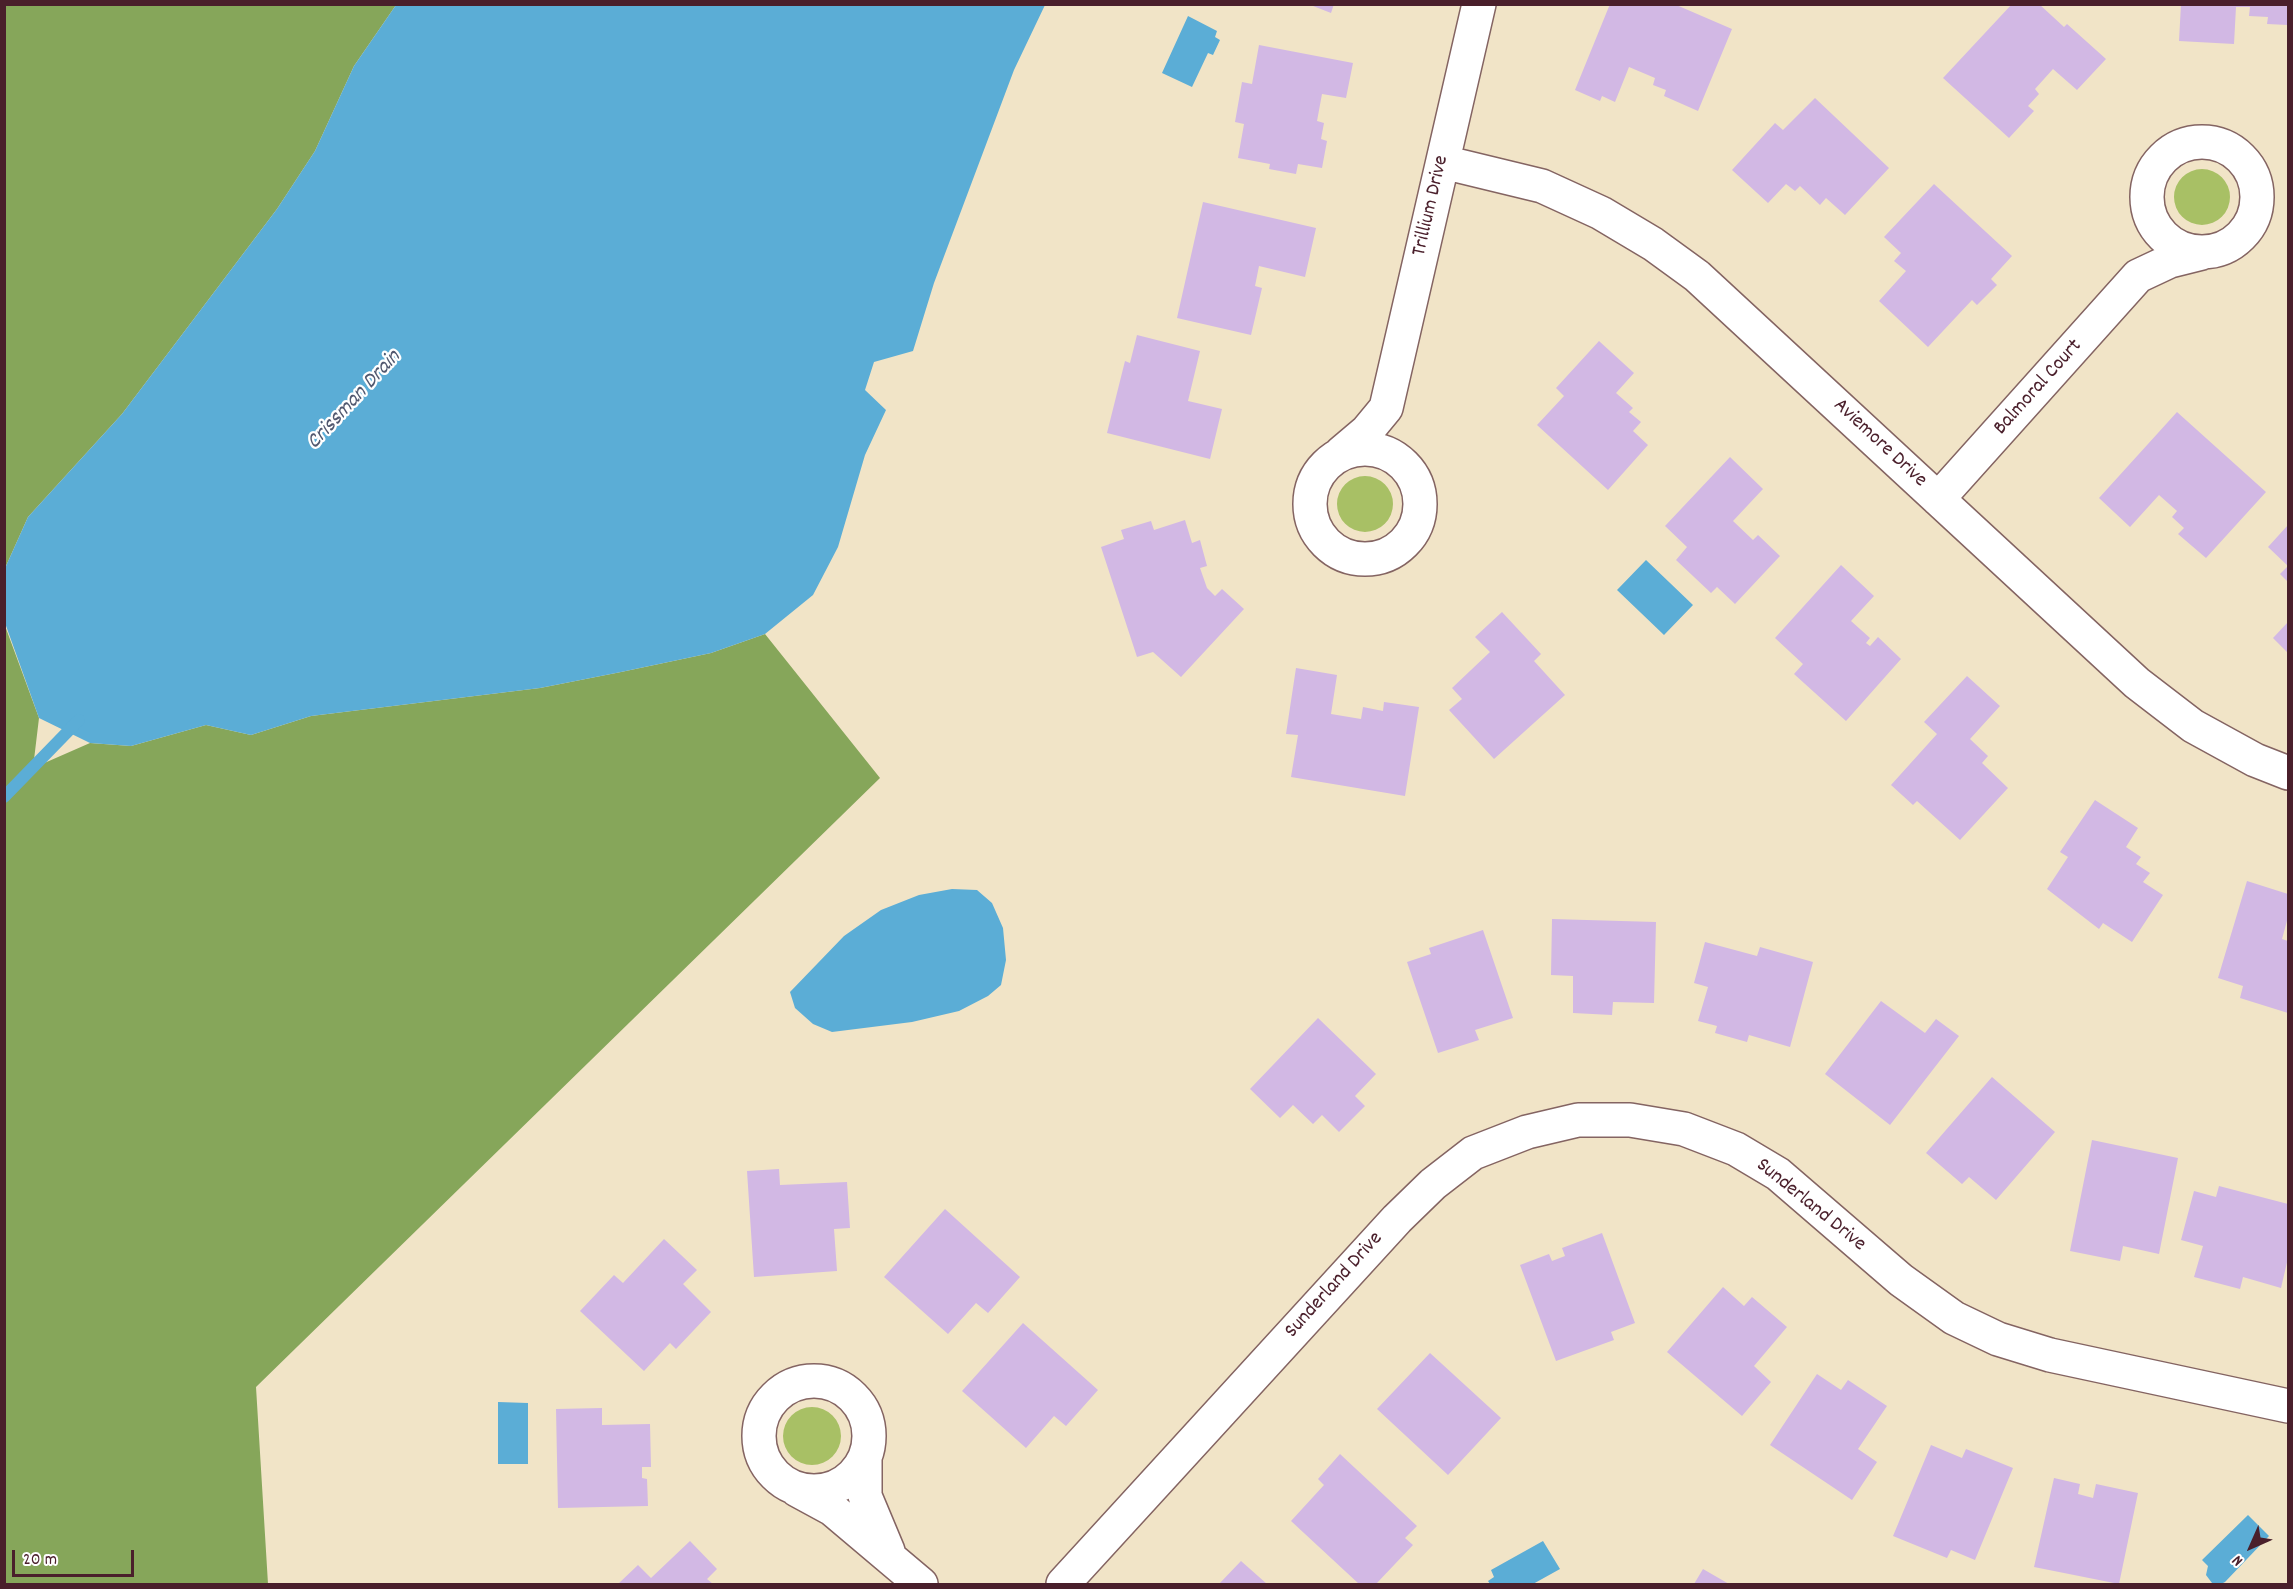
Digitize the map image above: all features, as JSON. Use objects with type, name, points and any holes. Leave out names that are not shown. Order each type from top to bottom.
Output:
[{"type":"street","name":"Trillium Drive","points":[[1386,408],[1366,432],[1326,464],[1315,478],[1310,496],[1310,514],[1316,531],[1328,545],[1344,555],[1362,559],[1380,557],[1397,549],[1410,537],[1418,520],[1420,502],[1417,484],[1393,438],[1386,408],[1479,4]]},
{"type":"street","name":"Balmoral Court","points":[[1938,499],[2138,276],[2170,261],[2221,249],[2236,240],[2249,227],[2256,210],[2258,192],[2253,174],[2242,158],[2228,147],[2211,141],[2192,142],[2175,147],[2161,159],[2151,174],[2146,192],[2148,211],[2146,241],[2138,276]]},
{"type":"street","name":"Aviemore Drive","points":[[1443,162],[1542,186],[1601,213],[1653,244],[1696,276],[2137,683],[2193,726],[2255,760],[2289,773]]},
{"type":"street","points":[[2148,211],[2156,227],[2168,240],[2184,249],[2202,253]]},
{"type":"street","points":[[1341,453],[1358,448],[1377,449],[1394,456],[1408,469]]},
{"type":"street","name":"Sunderland Drive","points":[[1063,1584],[1397,1219],[1433,1184],[1473,1153],[1527,1132],[1578,1120],[1630,1120],[1684,1129],[1736,1149],[1778,1174],[1910,1286],[1954,1318],[1998,1339],[2050,1355],[2289,1406]]},
{"type":"street","points":[[890,1556],[866,1496],[865,1458],[869,1440],[868,1422],[860,1405],[848,1391],[831,1383],[813,1380],[795,1383],[779,1392],[767,1405],[759,1422],[758,1440],[763,1458],[773,1474],[787,1485],[832,1509],[921,1584]]},
{"type":"street","points":[[787,1485],[805,1491],[823,1491],[848,1479],[865,1458]]},
{"type":"green space","points":[[5,5],[396,5],[354,66],[315,151],[277,209],[122,414],[28,517],[6,566],[5,589]]},
{"type":"green space","points":[[2196,169],[2208,169],[2222,177],[2230,191],[2228,208],[2222,217],[2208,225],[2196,225],[2179,213],[2174,203],[2174,191],[2186,174]]},
{"type":"green space","points":[[1359,476],[1371,476],[1381,480],[1389,488],[1393,504],[1389,520],[1381,528],[1371,532],[1359,532],[1349,528],[1341,520],[1337,510],[1337,498],[1341,488],[1349,480]]},
{"type":"green space","points":[[4,623],[39,718],[33,768],[90,743],[131,746],[206,725],[251,735],[311,716],[540,688],[711,653],[765,634],[880,778],[256,1387],[268,1584],[5,1584]]},
{"type":"green space","points":[[812,1407],[823,1409],[836,1420],[841,1436],[839,1447],[828,1460],[812,1465],[801,1463],[788,1452],[783,1436],[785,1425],[796,1412]]},
{"type":"water","points":[[396,5],[1045,5],[1014,70],[934,283],[913,351],[874,362],[865,390],[886,410],[865,455],[838,547],[813,595],[765,634],[711,653],[540,688],[311,716],[251,735],[206,725],[131,746],[90,743],[39,718],[5,623],[6,566],[28,517],[122,414],[277,209],[315,151],[354,66]]},
{"type":"water","points":[[1188,16],[1217,31],[1215,37],[1220,40],[1213,55],[1208,53],[1192,87],[1162,73]]},
{"type":"water","points":[[1646,560],[1693,605],[1664,635],[1617,590]]},
{"type":"water","points":[[952,889],[977,890],[992,903],[1003,928],[1006,960],[1001,985],[988,996],[959,1011],[912,1022],[832,1032],[813,1024],[795,1008],[790,992],[844,936],[881,910],[919,895]]},
{"type":"water","points":[[498,1402],[528,1403],[528,1464],[498,1464]]},
{"type":"water","points":[[2248,1515],[2269,1536],[2225,1582],[2212,1583],[2206,1575],[2208,1566],[2202,1560]]},
{"type":"water","points":[[1543,1541],[1560,1569],[1533,1584],[1490,1584],[1488,1581],[1494,1577],[1491,1570]]},
{"type":"building","points":[[1308,4],[1334,4],[1331,13]]},
{"type":"building","points":[[1610,4],[1674,4],[1732,29],[1698,111],[1664,96],[1666,90],[1653,85],[1655,78],[1629,67],[1615,102],[1602,96],[1600,101],[1575,90]]},
{"type":"building","points":[[2012,4],[2039,4],[2064,27],[2067,24],[2106,59],[2077,90],[2053,69],[2035,89],[2039,94],[2028,106],[2034,111],[2009,138],[1943,78]]},
{"type":"building","points":[[2181,4],[2288,4],[2288,25],[2267,24],[2268,17],[2249,16],[2250,7],[2236,7],[2234,44],[2179,41]]},
{"type":"building","points":[[1259,45],[1353,63],[1346,98],[1322,94],[1317,121],[1324,123],[1321,139],[1327,141],[1322,168],[1298,164],[1296,174],[1269,169],[1270,164],[1238,158],[1244,124],[1235,122],[1242,82],[1252,84]]},
{"type":"building","points":[[1815,98],[1889,168],[1845,215],[1826,198],[1820,205],[1800,186],[1795,191],[1786,184],[1768,203],[1732,170],[1775,123],[1783,130]]},
{"type":"building","points":[[1934,184],[2012,256],[1991,279],[1997,285],[1977,305],[1972,300],[1928,347],[1879,301],[1906,271],[1894,261],[1901,253],[1884,237]]},
{"type":"building","points":[[1203,202],[1316,228],[1305,277],[1259,266],[1255,286],[1262,288],[1251,335],[1177,318]]},
{"type":"building","points":[[1137,335],[1200,351],[1188,401],[1222,409],[1210,459],[1107,433],[1125,361],[1130,363]]},
{"type":"building","points":[[1599,341],[1634,373],[1616,393],[1633,408],[1629,412],[1641,422],[1633,431],[1648,445],[1608,490],[1537,425],[1564,396],[1556,388]]},
{"type":"building","points":[[2177,412],[2266,492],[2206,558],[2178,534],[2184,528],[2172,517],[2177,511],[2159,495],[2130,527],[2099,498]]},
{"type":"building","points":[[1730,457],[1763,489],[1733,521],[1753,540],[1758,535],[1780,556],[1735,604],[1717,587],[1711,593],[1676,560],[1687,547],[1665,526]]},
{"type":"building","points":[[1185,520],[1192,543],[1200,540],[1207,566],[1200,568],[1207,588],[1215,596],[1222,589],[1244,609],[1181,677],[1153,652],[1137,657],[1101,547],[1124,539],[1121,530],[1151,521],[1154,530]]},
{"type":"building","points":[[2288,525],[2288,566],[2268,547]]},
{"type":"building","points":[[1841,565],[1874,596],[1851,621],[1870,638],[1866,643],[1870,646],[1878,637],[1901,659],[1846,721],[1794,674],[1803,664],[1775,638]]},
{"type":"building","points":[[2288,566],[2288,582],[2280,574]]},
{"type":"building","points":[[1502,612],[1541,654],[1534,661],[1565,695],[1494,759],[1449,710],[1462,699],[1452,688],[1490,652],[1475,637]]},
{"type":"building","points":[[2288,622],[2288,653],[2273,638]]},
{"type":"building","points":[[1296,668],[1337,675],[1331,714],[1361,719],[1363,707],[1383,711],[1384,702],[1419,707],[1405,796],[1291,777],[1298,735],[1286,734]]},
{"type":"building","points":[[1967,676],[2000,706],[1970,739],[1988,756],[1982,763],[2008,788],[1960,840],[1917,801],[1913,805],[1891,785],[1937,734],[1924,722]]},
{"type":"building","points":[[2095,800],[2138,828],[2126,847],[2141,857],[2136,864],[2150,873],[2143,882],[2163,895],[2132,942],[2103,923],[2099,929],[2047,889],[2068,857],[2060,852]]},
{"type":"building","points":[[2247,881],[2288,894],[2288,917],[2282,939],[2288,941],[2288,1013],[2240,998],[2243,986],[2218,978]]},
{"type":"building","points":[[1552,919],[1656,922],[1654,1003],[1613,1002],[1612,1015],[1573,1013],[1573,976],[1551,975]]},
{"type":"building","points":[[1483,930],[1513,1018],[1475,1030],[1479,1040],[1438,1053],[1407,962],[1431,954],[1429,948]]},
{"type":"building","points":[[1705,942],[1757,956],[1760,947],[1813,962],[1790,1047],[1749,1035],[1747,1042],[1715,1033],[1717,1026],[1698,1021],[1708,987],[1694,983]]},
{"type":"building","points":[[1881,1001],[1925,1033],[1936,1019],[1959,1036],[1890,1125],[1825,1074]]},
{"type":"building","points":[[1318,1018],[1376,1074],[1355,1096],[1365,1106],[1339,1132],[1322,1115],[1313,1124],[1293,1105],[1280,1118],[1250,1089]]},
{"type":"building","points":[[1992,1077],[2055,1132],[1996,1200],[1969,1177],[1962,1184],[1926,1153]]},
{"type":"building","points":[[2092,1140],[2178,1158],[2159,1254],[2123,1246],[2120,1261],[2070,1251]]},
{"type":"building","points":[[779,1169],[780,1185],[847,1182],[850,1228],[834,1229],[837,1271],[754,1277],[747,1171]]},
{"type":"building","points":[[2219,1186],[2288,1204],[2288,1258],[2281,1288],[2243,1277],[2240,1289],[2194,1277],[2203,1246],[2181,1240],[2194,1191],[2216,1197]]},
{"type":"building","points":[[945,1209],[1020,1277],[988,1313],[976,1303],[948,1334],[884,1277]]},
{"type":"building","points":[[1602,1233],[1635,1323],[1611,1332],[1614,1340],[1556,1361],[1520,1265],[1549,1254],[1552,1261],[1565,1256],[1562,1248]]},
{"type":"building","points":[[664,1239],[697,1270],[683,1284],[711,1312],[676,1349],[670,1343],[644,1371],[580,1311],[614,1275],[623,1283]]},
{"type":"building","points":[[1723,1287],[1744,1306],[1752,1297],[1787,1327],[1754,1366],[1771,1382],[1742,1416],[1667,1352]]},
{"type":"building","points":[[1023,1323],[1098,1390],[1066,1426],[1054,1416],[1026,1448],[962,1391]]},
{"type":"building","points":[[1430,1353],[1501,1418],[1448,1475],[1377,1409]]},
{"type":"building","points":[[1817,1374],[1841,1390],[1848,1380],[1887,1406],[1858,1449],[1877,1462],[1852,1500],[1770,1445]]},
{"type":"building","points":[[602,1408],[602,1425],[650,1424],[651,1467],[642,1467],[642,1478],[647,1479],[648,1506],[558,1508],[556,1409]]},
{"type":"building","points":[[1931,1445],[1962,1458],[1966,1449],[2013,1468],[1975,1560],[1951,1550],[1947,1558],[1893,1536]]},
{"type":"building","points":[[1340,1454],[1417,1526],[1405,1538],[1413,1545],[1376,1584],[1359,1584],[1291,1521],[1324,1485],[1318,1479]]},
{"type":"building","points":[[2054,1478],[2080,1484],[2078,1494],[2093,1498],[2096,1484],[2138,1493],[2119,1584],[2034,1567]]},
{"type":"building","points":[[690,1541],[717,1569],[707,1579],[713,1584],[618,1584],[638,1565],[651,1578]]},
{"type":"building","points":[[1241,1561],[1267,1584],[1219,1584]]},
{"type":"building","points":[[1703,1569],[1729,1584],[1694,1584]]},
{"type":"waterway","name":"Crissman Drain","points":[[4,797],[79,720]]}]
